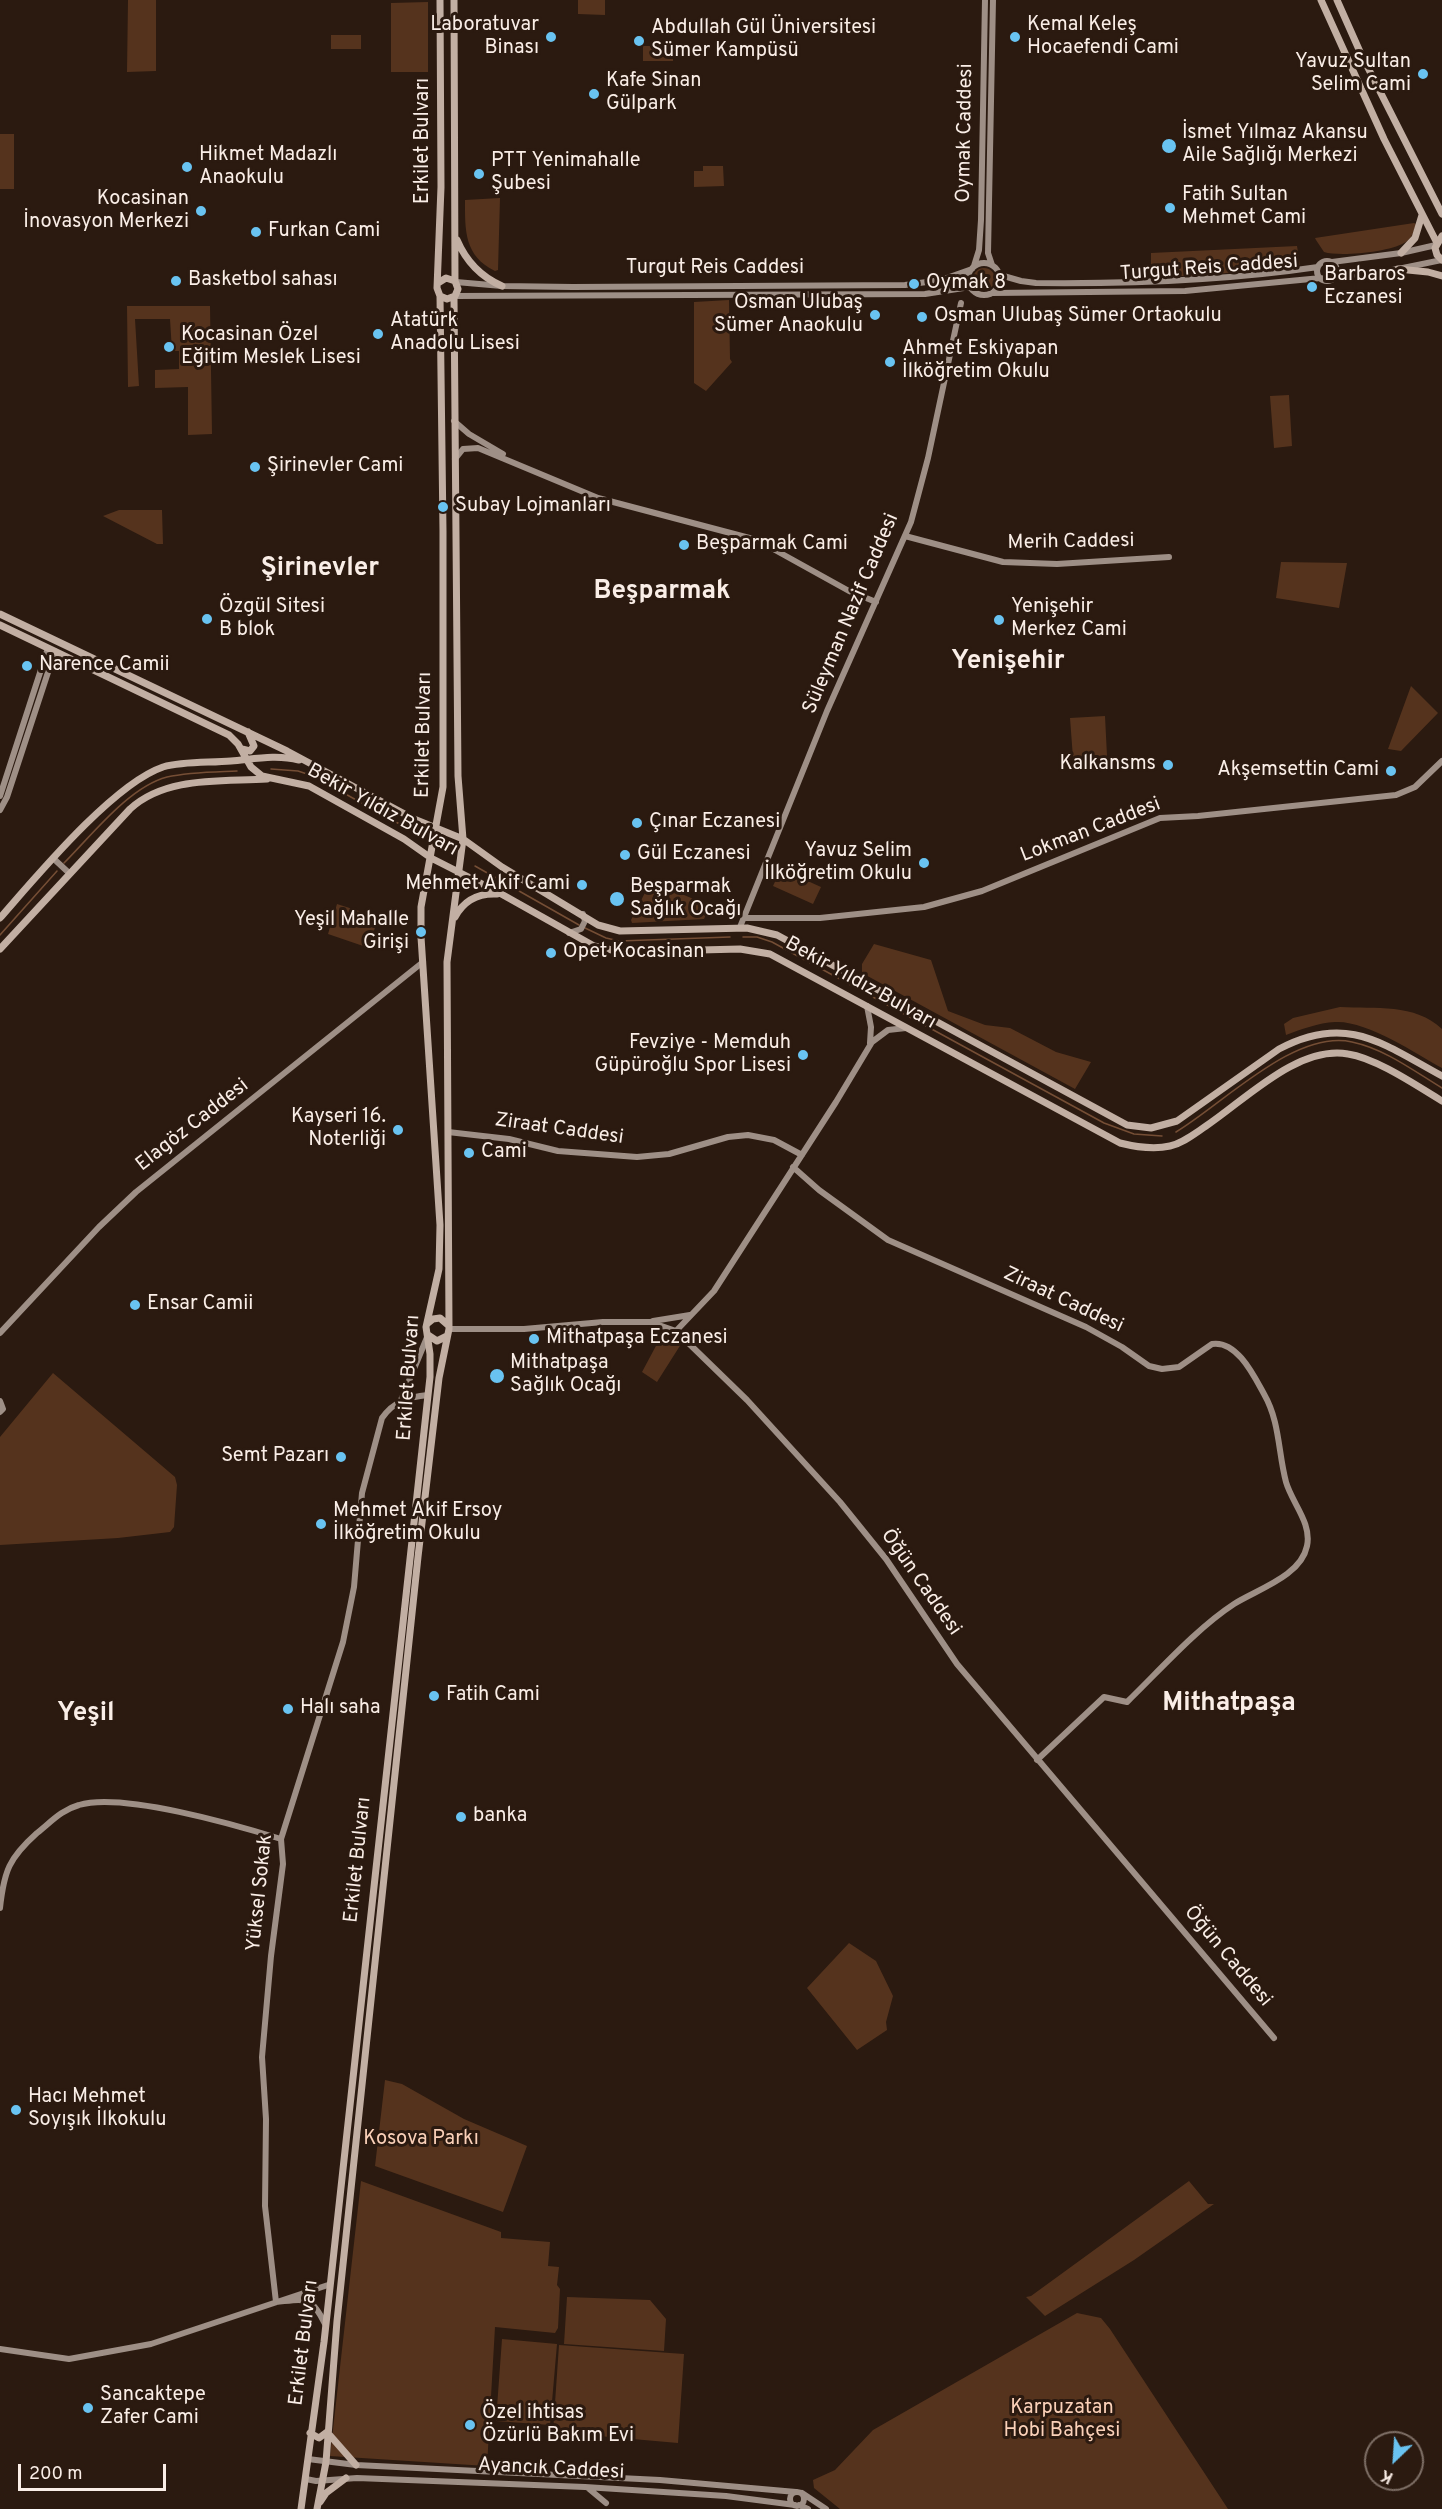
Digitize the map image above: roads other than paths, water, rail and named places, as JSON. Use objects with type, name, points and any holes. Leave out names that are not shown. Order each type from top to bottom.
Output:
[{"type":"main road","name":"Erkilet Bulvarı","points":[[438,283],[441,187],[440,0]]},
{"type":"main road","name":"Erkilet Bulvarı","points":[[454,0],[456,281]]},
{"type":"main road","points":[[1322,0],[1369,106],[1422,215],[1438,241],[1437,255],[1442,260]]},
{"type":"main road","points":[[1337,0],[1366,64],[1442,214]]},
{"type":"main road","points":[[1401,253],[1415,238],[1422,215]]},
{"type":"main road","points":[[455,234],[474,267],[502,286]]},
{"type":"main road","points":[[1398,269],[1442,276]]},
{"type":"main road","points":[[446,278],[456,281],[458,290],[454,297],[447,299],[440,296],[437,290],[438,283],[446,278]]},
{"type":"main road","name":"Erkilet Bulvarı","points":[[306,2479],[430,1377],[427,1324],[439,1269],[440,1225],[421,907],[443,786],[440,296]]},
{"type":"main road","name":"Erkilet Bulvarı","points":[[324,2481],[327,2432],[418,1557],[448,1330],[447,962],[463,839],[458,776],[454,297]]},
{"type":"main road","name":"Bekir Yıldız Bulvarı","points":[[0,614],[248,732],[399,811],[463,839],[502,867],[598,925],[620,931],[740,927],[777,935],[1117,1121],[1132,1127],[1158,1127],[1177,1121],[1280,1049],[1298,1040],[1325,1033],[1347,1032],[1369,1038],[1442,1076]]},
{"type":"main road","points":[[0,625],[229,735],[242,749],[255,771],[270,779]]},
{"type":"main road","points":[[242,749],[250,751],[254,746],[248,732]]},
{"type":"main road","points":[[0,918],[115,797],[150,773],[172,765],[279,756],[310,763]]},
{"type":"main road","name":"Bekir Yıldız Bulvarı","points":[[0,949],[129,809],[151,794],[176,785],[270,779],[291,780],[309,786],[431,858],[594,946],[621,952],[731,949],[764,952],[1120,1143],[1138,1147],[1161,1147],[1183,1141],[1284,1070],[1306,1059],[1326,1053],[1344,1053],[1361,1057],[1442,1101]]},
{"type":"main road","points":[[418,849],[427,878]]},
{"type":"main road","points":[[452,922],[461,908],[472,898],[485,894],[501,894]]},
{"type":"main road","points":[[432,1299],[437,1307],[443,1308],[448,1303]]},
{"type":"main road","points":[[427,1324],[433,1319],[440,1318],[448,1330],[437,1341],[428,1335]]},
{"type":"main road","points":[[310,2433],[319,2438],[327,2432],[356,2465]]},
{"type":"main road","points":[[318,2507],[326,2493],[346,2478]]},
{"type":"main road","points":[[301,2509],[306,2479]]},
{"type":"main road","points":[[318,2507],[324,2481]]},
{"type":"street","name":"Oymak Caddesi","points":[[973,267],[979,250],[981,220],[985,0]]},
{"type":"street","name":"Oymak Caddesi","points":[[992,265],[988,253],[993,0]]},
{"type":"street","points":[[1438,241],[1401,253],[1332,262],[1324,261],[1318,267],[1317,272],[1321,278],[1327,280],[1442,260]]},
{"type":"street","points":[[1332,262],[1336,269],[1334,277]]},
{"type":"street","points":[[982,263],[992,265],[1000,275],[999,285],[992,293],[980,294],[970,287],[968,277],[973,267],[982,263]]},
{"type":"street","name":"Turgut Reis Caddesi","points":[[456,281],[502,286],[905,285],[941,280],[973,267]]},
{"type":"street","name":"Turgut Reis Caddesi","points":[[1000,275],[1036,283],[1180,281],[1249,276],[1318,267]]},
{"type":"street","name":"Turgut Reis Caddesi","points":[[992,293],[1185,291],[1321,278]]},
{"type":"street","name":"Turgut Reis Caddesi","points":[[454,297],[925,294],[970,287]]},
{"type":"street","name":"Süleyman Nazif Caddesi","points":[[740,927],[827,711],[905,536],[928,458],[961,303]]},
{"type":"street","points":[[454,420],[469,434],[551,480],[598,498],[756,540],[849,591],[876,602]]},
{"type":"street","points":[[454,460],[463,449],[472,447],[516,462]]},
{"type":"street","name":"Merih Caddesi","points":[[905,536],[1003,562],[1057,564],[1169,557]]},
{"type":"street","points":[[0,796],[51,650]]},
{"type":"street","points":[[0,810],[7,797],[51,650]]},
{"type":"street","name":"Lokman Caddesi","points":[[744,918],[820,918],[924,907],[982,891],[1160,818],[1400,794],[1415,787],[1442,761]]},
{"type":"street","points":[[54,859],[69,873]]},
{"type":"street","points":[[569,933],[581,929],[584,918]]},
{"type":"street","name":"Elagöz Caddesi","points":[[0,1333],[99,1227],[136,1192],[423,962]]},
{"type":"street","points":[[867,1006],[871,1027],[869,1047]]},
{"type":"street","points":[[676,1331],[714,1291],[869,1047],[876,1038],[888,1030],[906,1028]]},
{"type":"street","name":"Ziraat Caddesi","points":[[448,1132],[509,1138],[558,1151],[636,1157],[669,1154],[729,1137],[755,1136],[774,1140],[802,1155]]},
{"type":"street","name":"Ziraat Caddesi","points":[[793,1167],[819,1190],[888,1240],[1086,1327],[1122,1347],[1145,1364],[1158,1368],[1173,1368],[1188,1362],[1212,1344],[1229,1346],[1237,1353],[1269,1404],[1280,1439],[1286,1484],[1307,1530],[1308,1544],[1303,1556],[1289,1572],[1221,1614],[1127,1702],[1104,1697],[1037,1760]]},
{"type":"street","points":[[650,1322],[691,1315]]},
{"type":"street","name":"Öğün Caddesi","points":[[448,1330],[524,1329],[603,1322],[650,1322],[676,1331],[747,1400],[840,1502],[886,1559],[946,1650],[1274,2038]]},
{"type":"street","name":"Yüksel Sokak","points":[[276,2302],[265,2206],[266,2119],[262,2056],[283,1864],[281,1839],[343,1642],[354,1587],[362,1493],[382,1418],[390,1408],[404,1399],[428,1335]]},
{"type":"street","points":[[404,1399],[425,1389],[430,1377]]},
{"type":"street","points":[[404,1399],[428,1395]]},
{"type":"street","points":[[0,1401],[3,1409],[0,1412]]},
{"type":"street","points":[[0,1908],[4,1875],[16,1853],[55,1817],[81,1804],[110,1803],[164,1810],[281,1839]]},
{"type":"street","points":[[0,2349],[69,2359],[151,2344],[328,2285]]},
{"type":"street","points":[[276,2302],[301,2300],[310,2302],[317,2307],[325,2324]]},
{"type":"street","name":"Ayancık Caddesi","points":[[308,2459],[356,2465],[660,2480],[799,2493],[826,2509]]},
{"type":"street","name":"Ayancık Caddesi","points":[[306,2479],[324,2481],[346,2478],[587,2487],[726,2496],[797,2505],[808,2509]]},
{"type":"street","points":[[587,2487],[606,2503]]},
{"type":"street","points":[[799,2493],[804,2499],[797,2505],[790,2498],[799,2493]]},
{"type":"waterway","points":[[271,769],[298,771],[313,776],[423,837]]},
{"type":"waterway","points":[[64,863],[125,801],[153,782],[184,774],[237,771]]},
{"type":"waterway","points":[[475,866],[579,925]]},
{"type":"waterway","points":[[0,935],[57,871]]},
{"type":"waterway","points":[[583,927],[606,938],[619,941],[730,937]]},
{"type":"waterway","points":[[743,937],[757,937],[772,942],[1104,1123],[1134,1134],[1162,1136]]},
{"type":"waterway","points":[[1176,1132],[1284,1057],[1307,1047],[1330,1041],[1352,1042],[1376,1050],[1399,1061],[1442,1088]]},
{"type":"place","name":"Laboratuvar Binası","points":[[551,37]]},
{"type":"place","name":"Kemal Keleş Hocaefendi Cami","points":[[1015,37]]},
{"type":"place","name":"Abdullah Gül Üniversitesi Sümer Kampüsü","points":[[639,41]]},
{"type":"place","name":"Yavuz Sultan Selim Cami","points":[[1423,74]]},
{"type":"place","name":"Kafe Sinan Gülpark","points":[[594,94]]},
{"type":"place","name":"İsmet Yılmaz Akansu Aile Sağlığı Merkezi","points":[[1169,146]]},
{"type":"place","name":"Hikmet Madazlı Anaokulu","points":[[187,167]]},
{"type":"place","name":"PTT Yenimahalle Şubesi","points":[[479,174]]},
{"type":"place","name":"Fatih Sultan Mehmet Cami","points":[[1170,208]]},
{"type":"place","name":"Kocasinan İnovasyon Merkezi","points":[[201,211]]},
{"type":"place","name":"Furkan Cami","points":[[256,232]]},
{"type":"place","name":"Basketbol sahası","points":[[176,281]]},
{"type":"place","name":"Oymak 8","points":[[914,284]]},
{"type":"place","name":"Barbaros Eczanesi","points":[[1312,287]]},
{"type":"place","name":"Osman Ulubaş Sümer Anaokulu","points":[[875,315]]},
{"type":"place","name":"Osman Ulubaş Sümer Ortaokulu","points":[[922,317]]},
{"type":"place","name":"Atatürk Anadolu Lisesi","points":[[378,334]]},
{"type":"place","name":"Kocasinan Özel Eğitim Meslek Lisesi","points":[[169,347]]},
{"type":"place","name":"Ahmet Eskiyapan İlköğretim Okulu","points":[[890,362]]},
{"type":"place","name":"Şirinevler Cami","points":[[255,467]]},
{"type":"place","name":"Subay Lojmanları","points":[[443,507]]},
{"type":"place","name":"Beşparmak Cami","points":[[684,545]]},
{"type":"place","name":"Özgül Sitesi B blok","points":[[207,619]]},
{"type":"place","name":"Yenişehir Merkez Cami","points":[[999,620]]},
{"type":"place","name":"Narence Camii","points":[[27,666]]},
{"type":"place","name":"Kalkansms","points":[[1168,765]]},
{"type":"place","name":"Akşemsettin Cami","points":[[1391,771]]},
{"type":"place","name":"Çınar Eczanesi","points":[[637,823]]},
{"type":"place","name":"Gül Eczanesi","points":[[625,855]]},
{"type":"place","name":"Yavuz Selim İlköğretim Okulu","points":[[924,863]]},
{"type":"place","name":"Mehmet Akif Cami","points":[[582,885]]},
{"type":"place","name":"Beşparmak Sağlık Ocağı","points":[[617,899]]},
{"type":"place","name":"Yeşil Mahalle Girişi","points":[[421,932]]},
{"type":"place","name":"Opet Kocasinan","points":[[551,953]]},
{"type":"place","name":"Fevziye - Memduh Güpüroğlu Spor Lisesi","points":[[803,1055]]},
{"type":"place","name":"Kayseri 16. Noterliği","points":[[398,1130]]},
{"type":"place","name":"Cami","points":[[469,1153]]},
{"type":"place","name":"Ensar Camii","points":[[135,1305]]},
{"type":"place","name":"Mithatpaşa Eczanesi","points":[[534,1339]]},
{"type":"place","name":"Mithatpaşa Sağlık Ocağı","points":[[497,1376]]},
{"type":"place","name":"Semt Pazarı","points":[[341,1457]]},
{"type":"place","name":"Mehmet Akif Ersoy İlköğretim Okulu","points":[[321,1524]]},
{"type":"place","name":"Fatih Cami","points":[[434,1696]]},
{"type":"place","name":"Halı saha","points":[[288,1709]]},
{"type":"place","name":"banka","points":[[461,1817]]},
{"type":"place","name":"Hacı Mehmet Soyışık İlkokulu","points":[[16,2110]]},
{"type":"place","name":"Sancaktepe Zafer Cami","points":[[88,2408]]},
{"type":"place","name":"Özel ihtisas Özürlü Bakım Evi","points":[[470,2425]]},
{"type":"district","name":"Şirinevler","points":[[320,570]]},
{"type":"district","name":"Beşparmak","points":[[662,593]]},
{"type":"district","name":"Yenişehir","points":[[1008,663]]},
{"type":"district","name":"Mithatpaşa","points":[[1229,1705]]},
{"type":"district","name":"Yeşil","points":[[86,1715]]},
{"type":"park label","name":"Kosova Parkı","points":[[421,2140]]},
{"type":"park label","name":"Karpuzatan Hobi Bahçesi","points":[[1062,2420]]}]
